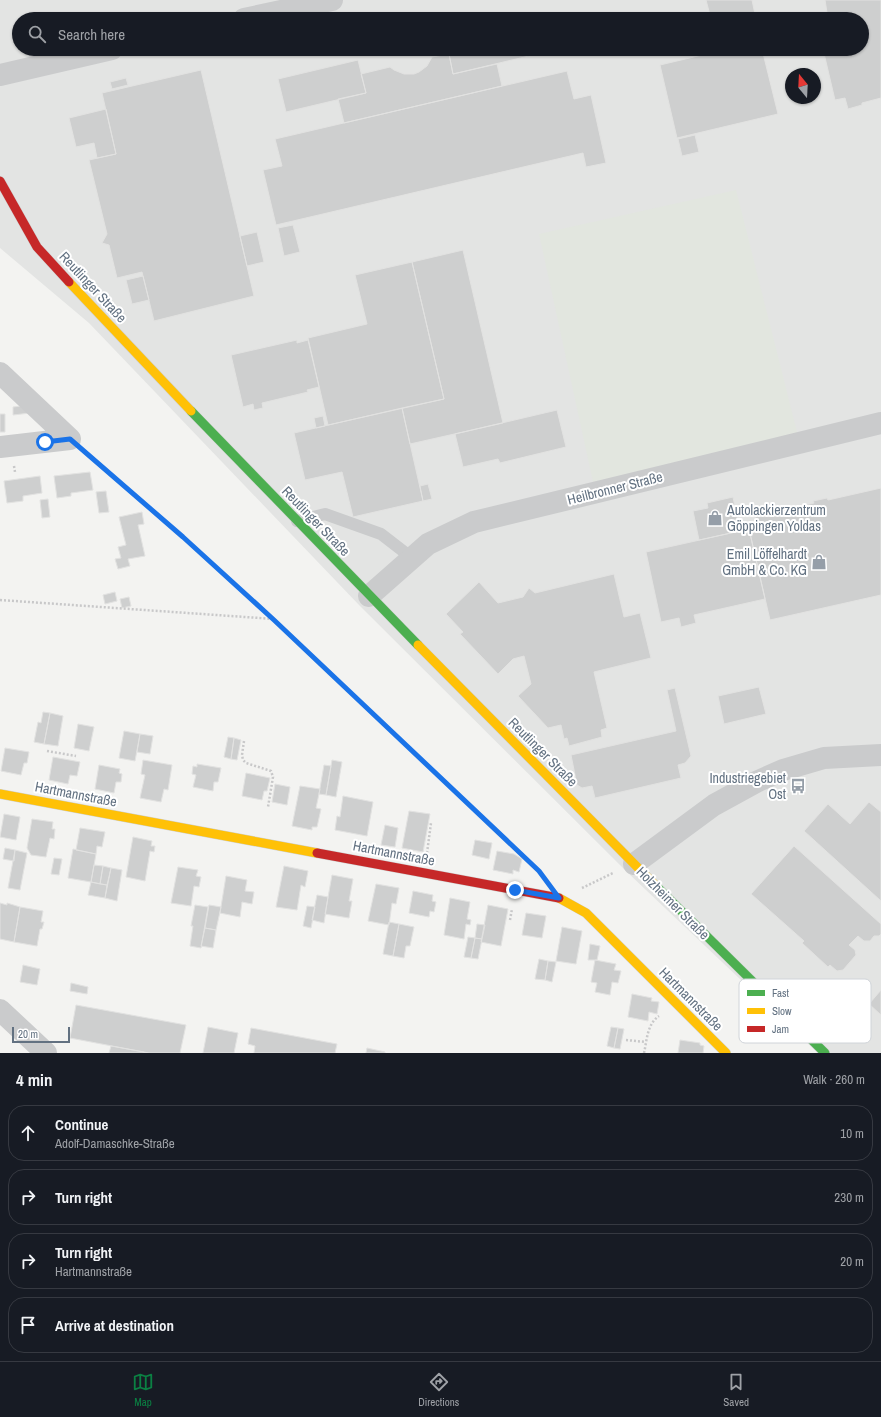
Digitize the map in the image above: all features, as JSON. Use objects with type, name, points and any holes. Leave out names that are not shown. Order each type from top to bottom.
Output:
[{"type":"street","points":[[276,12],[332,0]]},
{"type":"street","points":[[0,75],[82,56]]},
{"type":"street","name":"Reutlinger Straße","points":[[0,181],[37,247],[98,315],[369,596],[634,864]]},
{"type":"street","points":[[0,373],[70,439]]},
{"type":"street","name":"Heilbronner Straße","points":[[369,596],[428,544],[474,522],[881,423]]},
{"type":"street","points":[[0,447],[70,439]]},
{"type":"street","name":"Holzheimer Straße","points":[[750,979],[634,864],[714,805],[783,770],[824,758],[881,754]]},
{"type":"street","name":"Hartmannstraße","points":[[0,794],[559,898],[586,913],[726,1053]]},
{"type":"street","points":[[0,1010],[46,1053]]},
{"type":"street","name":"Holzheimer Straße","points":[[815,1043],[825,1053]]},
{"type":"lane","points":[[297,521],[325,514],[381,534],[412,558]]},
{"type":"path","points":[[70,439],[183,537],[274,620],[539,871],[559,898]]},
{"type":"path","points":[[0,600],[274,620]]},
{"type":"path","points":[[244,741],[242,760],[246,763],[271,772],[273,777],[268,806]]},
{"type":"path","points":[[47,751],[76,756]]},
{"type":"path","points":[[423,873],[431,823]]},
{"type":"path","points":[[588,884],[634,864]]},
{"type":"path","points":[[644,1053],[649,1028],[654,1019],[661,1015],[663,991]]},
{"type":"path","points":[[626,1040],[646,1042]]},
{"type":"shaded area","points":[[0,0],[881,0],[881,1053],[818,1053],[807,1043],[871,1043],[871,979],[740,979],[627,872],[359,605],[89,323],[0,248]]},
{"type":"shaded area","points":[[736,190],[798,436],[593,482],[539,234]]},
{"type":"building","points":[[706,0],[752,0],[755,12],[709,12]]},
{"type":"building","points":[[825,0],[881,0],[881,98],[862,103],[862,105],[848,109],[845,98],[835,100],[825,56],[869,56],[869,12],[827,12]]},
{"type":"building","points":[[449,56],[529,56],[453,74]]},
{"type":"building","points":[[449,56],[453,74],[497,64],[502,86],[344,123],[338,99],[366,93],[361,74],[390,67],[404,74],[414,74],[427,66],[432,57]]},
{"type":"building","points":[[698,56],[764,56],[778,114],[677,138],[660,65]]},
{"type":"building","points":[[358,60],[366,93],[286,112],[278,79]]},
{"type":"building","points":[[201,70],[254,296],[154,321],[142,272],[117,278],[109,245],[102,243],[107,234],[89,160],[116,154],[102,93]]},
{"type":"building","points":[[567,71],[574,99],[591,95],[606,163],[586,167],[583,153],[276,225],[263,170],[282,166],[275,139]]},
{"type":"building","points":[[126,78],[128,85],[112,89],[110,82]]},
{"type":"building","points":[[106,109],[116,154],[97,158],[94,143],[76,147],[69,118]]},
{"type":"building","points":[[695,135],[699,152],[682,156],[678,139]]},
{"type":"building","points":[[293,225],[300,252],[284,256],[278,228]]},
{"type":"building","points":[[257,232],[264,262],[247,266],[240,236]]},
{"type":"building","points":[[463,250],[503,423],[410,444],[402,408],[444,399],[412,262]]},
{"type":"building","points":[[412,262],[444,399],[328,425],[308,338],[367,324],[355,275]]},
{"type":"building","points":[[143,276],[149,300],[132,304],[126,280]]},
{"type":"building","points":[[297,340],[297,343],[308,340],[319,387],[307,390],[308,392],[262,403],[263,408],[254,410],[253,404],[243,407],[231,355]]},
{"type":"building","points":[[29,405],[30,413],[13,415],[13,407]]},
{"type":"building","points":[[402,408],[423,501],[353,517],[342,472],[305,480],[294,433]]},
{"type":"building","points":[[557,410],[566,447],[500,463],[498,459],[463,467],[455,434]]},
{"type":"building","points":[[0,414],[5,414],[5,432],[0,432]]},
{"type":"building","points":[[323,416],[325,426],[316,428],[314,418]]},
{"type":"building","points":[[90,472],[93,490],[71,493],[71,496],[57,498],[54,476]]},
{"type":"building","points":[[40,476],[42,493],[23,496],[23,501],[7,503],[4,481]]},
{"type":"building","points":[[428,484],[432,499],[423,501],[420,486]]},
{"type":"building","name":"Emil Löffelhardt GmbH & Co. KG","points":[[881,488],[881,595],[770,620],[749,529],[757,527],[755,516],[814,503],[813,501],[827,498],[828,500]]},
{"type":"building","points":[[106,491],[109,512],[99,513],[96,492]]},
{"type":"building","points":[[733,497],[740,531],[699,540],[693,511],[708,508],[707,503]]},
{"type":"building","points":[[48,499],[50,517],[42,518],[40,500]]},
{"type":"building","points":[[142,512],[144,524],[138,525],[145,556],[128,559],[130,566],[118,569],[115,559],[121,558],[118,547],[126,545],[119,517]]},
{"type":"building","points":[[749,529],[765,599],[694,615],[696,623],[681,627],[679,618],[661,622],[646,552]]},
{"type":"building","points":[[614,574],[624,617],[640,613],[651,658],[594,672],[607,728],[601,730],[602,737],[569,746],[567,738],[564,739],[561,725],[548,728],[518,696],[531,684],[524,656],[513,659],[498,674],[460,634],[463,632],[446,614],[479,582],[498,603],[523,597],[529,588],[535,593]]},
{"type":"building","points":[[115,592],[117,601],[105,604],[103,595]]},
{"type":"building","points":[[129,597],[131,606],[122,608],[120,599]]},
{"type":"building","points":[[759,687],[766,714],[724,724],[718,696]]},
{"type":"building","points":[[675,688],[691,756],[685,763],[678,765],[681,778],[595,798],[592,786],[582,788],[577,785],[571,755],[676,731],[667,690]]},
{"type":"building","points":[[43,712],[50,713],[44,744],[34,742],[38,722],[41,723]]},
{"type":"building","points":[[50,713],[63,716],[58,746],[44,744]]},
{"type":"building","points":[[78,724],[94,727],[89,751],[74,748]]},
{"type":"building","points":[[124,731],[140,734],[135,761],[119,758]]},
{"type":"building","points":[[140,734],[153,736],[150,754],[137,752]]},
{"type":"building","points":[[228,737],[234,738],[231,759],[224,757]]},
{"type":"building","points":[[234,738],[241,740],[237,760],[231,759]]},
{"type":"building","points":[[5,748],[29,752],[27,763],[24,763],[21,775],[1,771]]},
{"type":"building","points":[[53,757],[80,762],[77,776],[70,775],[68,784],[49,780]]},
{"type":"building","points":[[143,760],[172,765],[168,790],[164,789],[161,802],[140,798],[145,775],[141,774]]},
{"type":"building","points":[[332,760],[342,762],[336,797],[326,795]]},
{"type":"building","points":[[197,764],[221,768],[218,782],[214,782],[213,791],[193,787],[196,775],[192,774],[193,766],[197,767]]},
{"type":"building","points":[[99,765],[120,769],[119,773],[122,774],[121,782],[116,782],[114,793],[95,789]]},
{"type":"building","points":[[324,765],[331,766],[326,795],[319,794]]},
{"type":"building","points":[[246,773],[270,778],[267,791],[264,791],[262,800],[242,796]]},
{"type":"building","points":[[275,784],[290,787],[287,805],[272,802]]},
{"type":"building","points":[[300,786],[320,789],[316,808],[321,809],[317,827],[312,827],[312,830],[292,826]]},
{"type":"building","points":[[343,796],[373,802],[367,836],[335,830],[337,816],[340,817]]},
{"type":"building","points":[[869,802],[881,812],[881,901],[804,831],[828,804],[850,824]]},
{"type":"building","points":[[409,811],[430,814],[423,852],[402,848]]},
{"type":"building","points":[[4,814],[20,817],[16,840],[0,837]]},
{"type":"building","points":[[32,819],[53,822],[52,829],[55,829],[54,839],[50,838],[46,857],[31,855],[27,848]]},
{"type":"building","points":[[385,825],[398,828],[395,847],[381,845]]},
{"type":"building","points":[[80,828],[105,832],[102,847],[97,846],[96,854],[76,850]]},
{"type":"building","points":[[133,837],[152,841],[151,846],[155,846],[154,852],[150,851],[145,881],[126,877]]},
{"type":"building","points":[[475,840],[492,843],[489,859],[472,855]]},
{"type":"building","points":[[794,846],[881,924],[881,934],[879,936],[874,936],[870,941],[864,941],[858,936],[849,945],[855,950],[856,955],[843,970],[837,971],[830,965],[828,967],[802,943],[804,941],[751,894]]},
{"type":"building","points":[[5,848],[15,850],[14,861],[3,859]]},
{"type":"building","points":[[73,849],[96,854],[91,882],[68,878]]},
{"type":"building","points":[[15,850],[27,853],[20,890],[8,888]]},
{"type":"building","points":[[497,851],[514,854],[522,859],[519,872],[513,870],[513,874],[493,870]]},
{"type":"building","points":[[54,858],[62,859],[59,875],[51,874]]},
{"type":"building","points":[[94,865],[103,866],[100,884],[91,882]]},
{"type":"building","points":[[103,866],[111,868],[107,885],[100,884]]},
{"type":"building","points":[[284,866],[308,871],[305,887],[301,885],[297,910],[276,907]]},
{"type":"building","points":[[178,867],[198,870],[196,876],[201,877],[199,887],[194,886],[191,906],[171,903]]},
{"type":"building","points":[[111,868],[122,870],[117,901],[105,898]]},
{"type":"building","points":[[332,875],[353,879],[349,901],[352,901],[349,918],[325,914]]},
{"type":"building","points":[[226,876],[247,880],[245,891],[254,892],[252,904],[242,902],[240,917],[220,913]]},
{"type":"building","points":[[91,882],[107,885],[105,898],[88,895]]},
{"type":"building","points":[[376,884],[399,888],[396,904],[392,903],[389,925],[368,921]]},
{"type":"building","points":[[413,891],[433,895],[432,901],[436,902],[434,912],[430,911],[429,917],[409,913]]},
{"type":"building","points":[[317,895],[328,897],[324,923],[312,920]]},
{"type":"building","points":[[450,898],[470,902],[467,919],[471,920],[470,925],[466,924],[464,939],[444,935]]},
{"type":"building","points":[[0,903],[7,905],[7,903],[20,907],[14,942],[0,939]]},
{"type":"building","points":[[195,905],[208,907],[201,948],[190,946],[193,926],[191,926]]},
{"type":"building","points":[[209,905],[221,907],[216,930],[205,928]]},
{"type":"building","points":[[488,905],[508,909],[501,946],[481,942]]},
{"type":"building","points":[[307,906],[315,907],[311,928],[303,926]]},
{"type":"building","points":[[20,907],[43,911],[41,922],[44,922],[42,929],[40,929],[37,946],[14,942]]},
{"type":"building","points":[[526,913],[546,916],[542,938],[522,935]]},
{"type":"building","points":[[389,922],[399,924],[393,956],[383,954]]},
{"type":"building","points":[[399,924],[414,927],[410,946],[406,946],[404,958],[393,956]]},
{"type":"building","points":[[477,924],[485,925],[482,939],[475,938]]},
{"type":"building","points":[[562,927],[582,931],[576,964],[556,961]]},
{"type":"building","points":[[205,928],[216,930],[213,948],[201,946]]},
{"type":"building","points":[[468,937],[475,938],[471,958],[464,957]]},
{"type":"building","points":[[475,938],[482,939],[478,959],[471,958]]},
{"type":"building","points":[[590,944],[600,946],[597,960],[588,960]]},
{"type":"building","points":[[539,959],[548,961],[545,980],[535,979]]},
{"type":"building","points":[[595,960],[616,964],[614,970],[621,971],[618,983],[612,982],[610,995],[595,992],[597,983],[591,982]]},
{"type":"building","points":[[548,961],[556,962],[552,982],[545,980]]},
{"type":"building","points":[[23,965],[40,969],[37,985],[20,982]]},
{"type":"building","points":[[71,983],[88,987],[87,994],[70,991]]},
{"type":"building","points":[[881,990],[881,1015],[871,1006],[871,1002]]},
{"type":"building","points":[[632,994],[652,998],[651,1001],[659,1002],[657,1014],[649,1012],[648,1021],[628,1017]]},
{"type":"building","points":[[76,1005],[186,1025],[180,1053],[149,1053],[70,1038]]},
{"type":"building","points":[[208,1027],[238,1033],[234,1053],[203,1053]]},
{"type":"building","points":[[611,1027],[618,1028],[614,1048],[607,1046]]},
{"type":"building","points":[[251,1028],[337,1044],[335,1053],[254,1053],[255,1046],[248,1044]]},
{"type":"building","points":[[618,1028],[624,1029],[620,1049],[614,1048]]},
{"type":"building","points":[[680,1040],[700,1043],[700,1045],[704,1046],[703,1053],[678,1053]]},
{"type":"building","points":[[111,1046],[144,1052],[144,1053],[109,1053]]},
{"type":"building","points":[[367,1048],[385,1052],[385,1053],[366,1053]]},
{"type":"traffic: fast","points":[[191,411],[418,645]]},
{"type":"traffic: fast","points":[[656,886],[750,979]]},
{"type":"traffic: fast","points":[[815,1043],[825,1053]]},
{"type":"traffic: slow","points":[[69,282],[191,411]]},
{"type":"traffic: slow","points":[[418,645],[656,886]]},
{"type":"traffic: slow","points":[[0,794],[317,853]]},
{"type":"traffic: slow","points":[[559,898],[586,913],[726,1053]]},
{"type":"traffic: jam","points":[[0,181],[37,247],[69,282]]},
{"type":"traffic: jam","points":[[317,853],[559,898]]},
{"type":"place","name":"Autolackierzentrum Göppingen Yoldas","points":[[715,518]]},
{"type":"place","name":"Emil Löffelhardt GmbH & Co. KG","points":[[819,562]]},
{"type":"place","name":"Industriegebiet Ost","points":[[798,786]]},
{"type":"route","points":[[45,442],[70,439],[183,537],[274,620],[539,871],[559,898],[515,890]]}]
